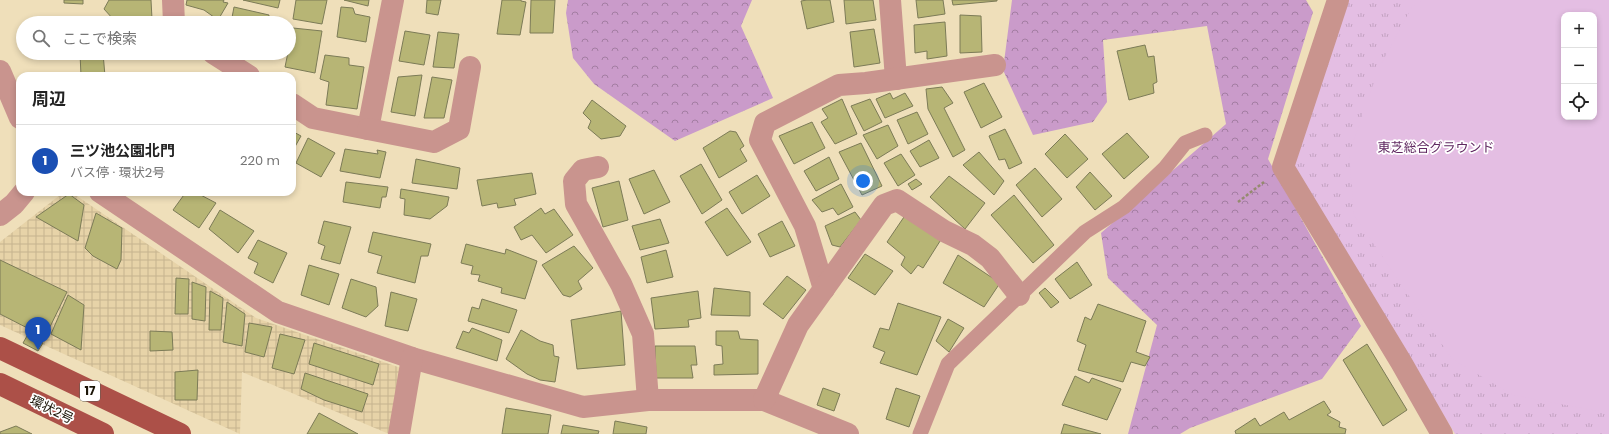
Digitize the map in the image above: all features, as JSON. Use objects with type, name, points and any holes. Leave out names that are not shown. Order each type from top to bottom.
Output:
[{"type":"main road","name":"17","points":[[0,348],[180,434]]},
{"type":"main road","name":"環状2号","points":[[0,384],[103,434]]},
{"type":"street","points":[[173,0],[174,16]]},
{"type":"street","points":[[368,129],[393,0]]},
{"type":"street","points":[[890,0],[896,79]]},
{"type":"street","points":[[1334,3],[1283,167],[1401,362],[1442,434]]},
{"type":"street","points":[[225,60],[243,72]]},
{"type":"street","points":[[824,289],[805,226],[760,140],[765,123],[839,85],[866,83],[995,65]]},
{"type":"street","points":[[296,107],[313,118],[434,142],[459,129],[470,68]]},
{"type":"street","points":[[0,71],[16,109]]},
{"type":"street","points":[[598,167],[583,170],[574,181],[576,204],[621,284],[643,334],[648,400]]},
{"type":"street","points":[[0,215],[14,204],[21,196]]},
{"type":"street","points":[[106,196],[278,312],[412,358],[583,407],[648,400],[764,400],[848,434]]},
{"type":"street","points":[[764,400],[798,325],[884,205],[897,200],[944,231],[973,245],[990,258],[1019,295]]},
{"type":"street","points":[[400,434],[412,358]]},
{"type":"lane","points":[[920,434],[948,364],[1085,232],[1124,207],[1165,168],[1184,143],[1205,135]]},
{"type":"path","points":[[1238,202],[1283,167]]},
{"type":"shaded area","points":[[59,196],[77,196],[256,318],[401,368],[389,434],[242,372],[240,434],[0,325],[0,242]]},
{"type":"green space","points":[[568,0],[752,0],[741,26],[773,98],[675,141],[594,84],[573,58],[566,13]]},
{"type":"green space","points":[[1012,0],[1306,0],[1313,12],[1268,159],[1361,326],[1322,379],[1190,428],[1180,434],[1128,434],[1157,325],[1108,278],[1101,233],[1226,124],[1207,26],[1103,40],[1107,102],[1093,122],[1033,135],[1003,70]]},
{"type":"green space","name":"東芝総合グラウンド","points":[[1346,0],[1609,0],[1609,434],[1455,434],[1290,162]]},
{"type":"green space","name":"東芝総合グラウンド","points":[[1423,0],[1609,0],[1609,410],[1597,411],[1513,395],[1452,359],[1354,215],[1349,154],[1379,68],[1412,7]]},
{"type":"building","points":[[64,0],[83,0],[83,4],[64,3]]},
{"type":"building","points":[[109,0],[151,0],[152,16],[110,16],[104,9]]},
{"type":"building","points":[[187,0],[224,0],[223,2],[228,3],[220,16],[212,16],[204,10],[186,5]]},
{"type":"building","points":[[243,0],[280,0],[278,8]]},
{"type":"building","points":[[296,0],[327,0],[322,24],[296,20],[296,16],[293,16]]},
{"type":"building","points":[[344,0],[369,0],[368,6]]},
{"type":"building","points":[[427,0],[441,0],[438,15],[426,13]]},
{"type":"building","points":[[502,0],[521,0],[526,2],[520,35],[497,34]]},
{"type":"building","points":[[531,0],[555,0],[553,33],[530,33]]},
{"type":"building","points":[[830,0],[834,22],[807,29],[801,1]]},
{"type":"building","points":[[844,0],[873,0],[876,20],[846,24]]},
{"type":"building","points":[[916,0],[943,0],[945,14],[918,18]]},
{"type":"building","points":[[952,0],[997,0],[997,1],[953,5]]},
{"type":"building","points":[[234,7],[269,15],[269,16],[232,16]]},
{"type":"building","points":[[341,7],[353,8],[355,14],[370,17],[366,42],[337,37]]},
{"type":"building","points":[[960,15],[981,16],[982,52],[960,53]]},
{"type":"building","points":[[945,22],[947,56],[927,59],[927,51],[915,53],[914,25]]},
{"type":"building","points":[[296,28],[322,31],[315,73],[285,67],[286,60],[296,60]]},
{"type":"building","points":[[874,29],[880,63],[854,67],[850,32]]},
{"type":"building","points":[[405,31],[430,35],[424,65],[399,61]]},
{"type":"building","points":[[438,32],[459,34],[454,68],[433,67]]},
{"type":"building","points":[[1145,45],[1148,57],[1154,56],[1157,82],[1153,84],[1154,93],[1129,100],[1117,51]]},
{"type":"building","points":[[325,55],[349,58],[349,65],[364,67],[357,109],[326,105],[329,82],[320,79]]},
{"type":"building","points":[[80,60],[104,60],[105,72],[81,72]]},
{"type":"building","points":[[422,75],[415,116],[391,112],[398,77]]},
{"type":"building","points":[[432,77],[452,80],[444,118],[424,118]]},
{"type":"building","points":[[984,83],[1002,117],[981,128],[964,92]]},
{"type":"building","points":[[942,87],[953,103],[944,108],[965,150],[953,157],[928,109],[926,89]]},
{"type":"building","points":[[890,93],[893,99],[905,93],[913,106],[885,118],[876,99]]},
{"type":"building","points":[[842,99],[857,134],[835,144],[821,122],[828,118],[822,109]]},
{"type":"building","points":[[870,99],[882,122],[864,131],[851,106]]},
{"type":"building","points":[[592,100],[626,126],[620,136],[601,139],[588,128],[591,121],[583,113]]},
{"type":"building","points":[[917,112],[928,134],[908,144],[897,120]]},
{"type":"building","points":[[812,122],[825,148],[794,164],[779,136]]},
{"type":"building","points":[[888,125],[898,146],[877,159],[863,135]]},
{"type":"building","points":[[1005,129],[1022,163],[1009,169],[1005,159],[999,160],[989,136]]},
{"type":"building","points":[[730,131],[736,132],[744,146],[740,149],[747,161],[719,178],[703,148]]},
{"type":"building","points":[[296,133],[301,136],[296,145]]},
{"type":"building","points":[[1127,133],[1149,157],[1124,179],[1102,154]]},
{"type":"building","points":[[1065,134],[1088,159],[1067,178],[1045,154]]},
{"type":"building","points":[[308,138],[335,153],[321,177],[296,163]]},
{"type":"building","points":[[929,140],[939,158],[920,167],[910,151]]},
{"type":"building","points":[[861,143],[882,186],[862,195],[839,152]]},
{"type":"building","points":[[345,149],[378,154],[377,150],[386,152],[380,178],[340,171]]},
{"type":"building","points":[[979,152],[1004,181],[994,195],[963,165]]},
{"type":"building","points":[[901,154],[915,175],[898,186],[884,163]]},
{"type":"building","points":[[829,157],[839,179],[816,191],[804,171]]},
{"type":"building","points":[[416,159],[460,168],[457,189],[412,183]]},
{"type":"building","points":[[701,164],[722,200],[702,214],[680,176]]},
{"type":"building","points":[[1035,168],[1062,199],[1042,217],[1016,185]]},
{"type":"building","points":[[654,170],[670,202],[644,214],[629,179]]},
{"type":"building","points":[[1090,172],[1112,196],[1095,210],[1076,187]]},
{"type":"building","points":[[532,173],[536,194],[514,199],[516,205],[498,208],[497,203],[482,206],[477,180]]},
{"type":"building","points":[[757,175],[770,196],[742,214],[729,192]]},
{"type":"building","points":[[949,176],[985,203],[965,229],[930,197]]},
{"type":"building","points":[[916,179],[922,184],[912,190],[908,184]]},
{"type":"building","points":[[619,181],[628,220],[603,227],[592,188]]},
{"type":"building","points":[[346,182],[388,187],[386,197],[382,197],[380,208],[343,202]]},
{"type":"building","points":[[841,184],[853,207],[838,215],[833,208],[822,212],[812,200]]},
{"type":"building","points":[[401,189],[449,197],[447,206],[430,219],[404,215],[405,199],[400,198]]},
{"type":"building","points":[[1014,195],[1054,245],[1033,263],[991,215]]},
{"type":"building","points":[[66,196],[72,196],[84,205],[78,241],[36,217]]},
{"type":"building","points":[[183,196],[203,196],[216,203],[199,228],[173,210]]},
{"type":"building","points":[[541,208],[545,214],[554,209],[573,235],[546,253],[532,235],[521,240],[514,227]]},
{"type":"building","points":[[727,208],[751,242],[727,256],[705,222]]},
{"type":"building","points":[[220,210],[254,231],[238,253],[209,229]]},
{"type":"building","points":[[855,212],[861,220],[840,247],[832,245],[825,226]]},
{"type":"building","points":[[96,213],[122,228],[121,260],[117,269],[93,256],[85,248]]},
{"type":"building","points":[[906,214],[942,238],[923,268],[918,265],[911,274],[901,265],[905,257],[887,242]]},
{"type":"building","points":[[660,219],[669,243],[640,250],[632,226]]},
{"type":"building","points":[[324,221],[351,227],[340,264],[321,259],[325,246],[318,243]]},
{"type":"building","points":[[782,221],[795,246],[770,257],[758,234]]},
{"type":"building","points":[[373,232],[431,244],[428,256],[421,256],[415,283],[377,273],[382,256],[368,252]]},
{"type":"building","points":[[258,240],[287,253],[273,283],[254,273],[258,263],[248,258]]},
{"type":"building","points":[[466,244],[505,254],[506,249],[537,261],[525,299],[501,293],[502,288],[478,281],[480,275],[471,274],[473,266],[461,263]]},
{"type":"building","points":[[574,246],[593,268],[578,281],[582,289],[570,297],[563,295],[542,265]]},
{"type":"building","points":[[666,250],[673,277],[647,283],[641,257]]},
{"type":"building","points":[[865,254],[893,271],[875,295],[848,278]]},
{"type":"building","points":[[958,255],[1000,283],[984,307],[943,283]]},
{"type":"building","points":[[0,260],[67,292],[45,337],[0,314]]},
{"type":"building","points":[[1077,262],[1092,285],[1070,299],[1055,279]]},
{"type":"building","points":[[309,265],[339,274],[329,305],[301,295]]},
{"type":"building","points":[[787,276],[806,290],[783,319],[763,304]]},
{"type":"building","points":[[176,278],[189,279],[188,314],[175,314]]},
{"type":"building","points":[[351,279],[376,287],[378,306],[366,317],[342,308]]},
{"type":"building","points":[[192,282],[206,287],[205,321],[192,319]]},
{"type":"building","points":[[714,288],[750,292],[750,316],[711,315]]},
{"type":"building","points":[[1045,288],[1059,302],[1051,308],[1039,293]]},
{"type":"building","points":[[210,291],[223,298],[221,330],[209,330]]},
{"type":"building","points":[[698,291],[701,318],[688,320],[689,327],[655,329],[651,298]]},
{"type":"building","points":[[391,292],[417,299],[408,331],[385,326]]},
{"type":"building","points":[[68,295],[84,305],[81,350],[51,334]]},
{"type":"building","points":[[482,299],[517,310],[509,333],[468,321],[472,307],[479,309]]},
{"type":"building","points":[[227,302],[245,314],[242,346],[223,342]]},
{"type":"building","points":[[898,303],[941,317],[917,375],[880,363],[885,352],[873,347],[880,328],[889,330]]},
{"type":"building","points":[[1098,304],[1146,321],[1136,352],[1150,357],[1145,366],[1131,362],[1123,382],[1078,370],[1086,345],[1077,341],[1085,317],[1091,320]]},
{"type":"building","points":[[621,311],[625,365],[577,369],[571,320]]},
{"type":"building","points":[[948,319],[964,328],[949,352],[936,341]]},
{"type":"building","points":[[249,323],[272,327],[264,357],[245,352]]},
{"type":"building","points":[[472,328],[502,340],[497,361],[456,348],[463,331],[469,333]]},
{"type":"building","points":[[521,330],[540,341],[553,345],[554,356],[559,357],[555,382],[540,380],[527,374],[506,359]]},
{"type":"building","points":[[150,331],[172,332],[173,350],[150,351]]},
{"type":"building","points":[[716,331],[738,331],[740,339],[758,340],[758,374],[714,375],[714,365],[723,364],[722,346],[716,345]]},
{"type":"building","points":[[280,334],[305,340],[294,374],[272,368]]},
{"type":"building","points":[[27,336],[43,343],[38,351],[23,343]]},
{"type":"building","points":[[314,343],[379,364],[373,385],[309,364]]},
{"type":"building","points":[[1367,344],[1407,410],[1383,426],[1343,360]]},
{"type":"building","points":[[655,346],[695,346],[697,365],[691,365],[693,378],[656,378]]},
{"type":"building","points":[[198,370],[197,400],[175,400],[175,372]]},
{"type":"building","points":[[305,373],[368,394],[362,412],[324,400],[301,389]]},
{"type":"building","points":[[1075,376],[1089,383],[1092,378],[1121,389],[1107,420],[1062,405]]},
{"type":"building","points":[[823,388],[840,394],[834,411],[817,405]]},
{"type":"building","points":[[896,388],[920,396],[909,427],[886,419]]},
{"type":"building","points":[[1324,401],[1331,412],[1327,415],[1340,422],[1339,427],[1346,429],[1345,434],[1236,434],[1235,431],[1255,418],[1260,426],[1284,412],[1289,420]]},
{"type":"building","points":[[506,408],[551,415],[548,434],[502,434]]},
{"type":"building","points":[[319,413],[358,434],[307,434]]},
{"type":"building","points":[[615,421],[647,427],[646,434],[613,434]]},
{"type":"building","points":[[1064,424],[1101,434],[1061,434]]},
{"type":"building","points":[[563,425],[599,431],[598,434],[561,434]]},
{"type":"building","points":[[16,426],[32,434],[0,434],[0,432]]},
{"type":"place","name":"三ツ池公園北門","points":[[38,350]]}]
